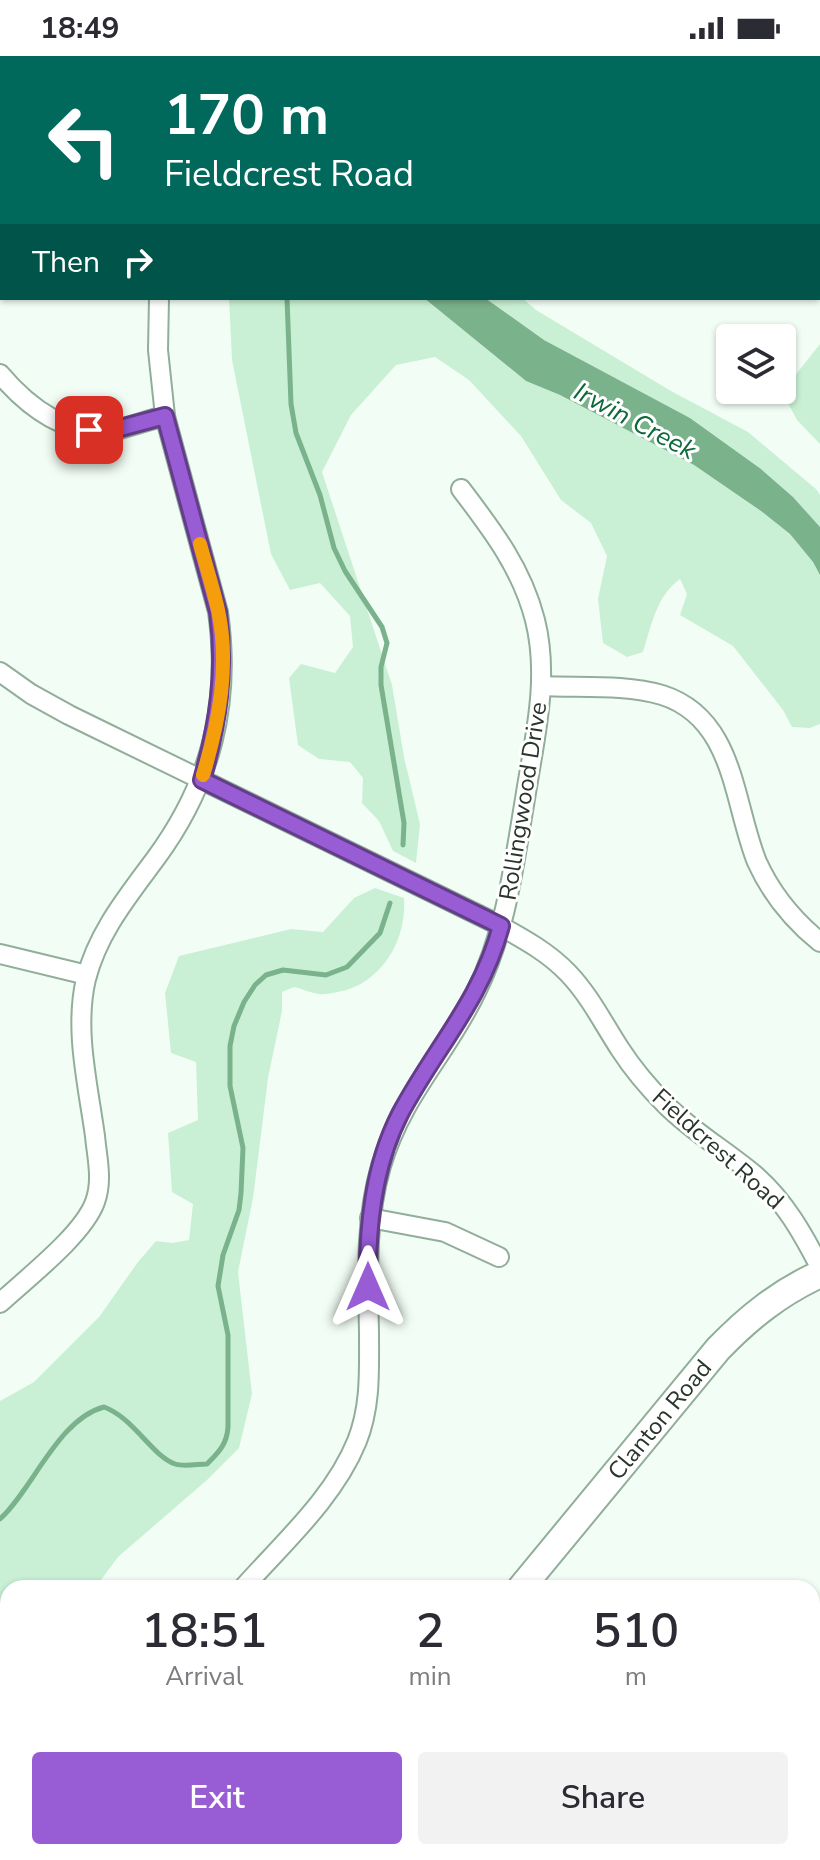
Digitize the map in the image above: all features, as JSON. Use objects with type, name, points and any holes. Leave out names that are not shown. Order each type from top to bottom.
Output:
[{"type":"main road","name":"Clanton Road","points":[[528,1580],[718,1349],[769,1301],[820,1274]]},
{"type":"street","points":[[0,1303],[79,1227],[94,1206],[100,1175],[82,1031],[87,975],[110,920],[180,823],[202,780],[216,727],[220,698],[221,636],[218,612],[165,416],[158,350],[159,300]]},
{"type":"street","points":[[0,374],[36,410],[67,425],[89,430],[113,430],[165,416]]},
{"type":"street","name":"Rollingwood Drive","points":[[250,1580],[336,1481],[357,1441],[369,1382],[370,1218],[381,1166],[396,1124],[420,1079],[476,993],[501,926],[515,858],[541,686],[538,634],[524,586],[501,541],[461,489]]},
{"type":"street","name":"Fieldcrest Road","points":[[0,672],[69,715],[501,926],[537,947],[569,974],[590,999],[641,1078],[667,1106],[767,1187],[800,1229],[820,1267]]},
{"type":"street","points":[[541,686],[644,691],[674,700],[698,716],[718,740],[726,758],[748,839],[766,879],[783,906],[820,942]]},
{"type":"street","points":[[0,954],[87,975]]},
{"type":"street","points":[[370,1218],[445,1232],[499,1257]]},
{"type":"shaded area","points":[[229,300],[426,300],[526,381],[560,395],[694,465],[790,534],[820,575],[820,724],[810,728],[792,727],[783,710],[733,646],[680,615],[687,594],[680,579],[660,602],[643,652],[627,657],[603,643],[598,599],[607,556],[591,523],[561,500],[521,436],[469,380],[435,357],[396,365],[351,415],[322,472],[392,685],[404,757],[420,824],[416,863],[393,851],[379,821],[362,803],[363,778],[350,762],[319,759],[298,745],[289,678],[301,664],[335,673],[353,647],[350,616],[320,583],[290,590],[271,554],[232,360]]},
{"type":"shaded area","points":[[488,300],[524,300],[671,391],[748,432],[816,489],[820,495],[820,527],[793,497],[761,469],[690,418],[544,340]]},
{"type":"shaded area","points":[[820,344],[820,444],[797,420],[788,404],[796,404],[796,374]]},
{"type":"shaded area","points":[[375,888],[404,898],[401,930],[388,958],[367,980],[326,994],[294,987],[282,992],[282,1011],[268,1078],[253,1198],[238,1272],[252,1394],[239,1448],[118,1557],[101,1580],[0,1580],[0,1401],[34,1382],[99,1317],[156,1241],[172,1243],[189,1240],[193,1204],[172,1192],[168,1133],[198,1120],[196,1062],[171,1053],[165,993],[179,956],[291,929],[323,932],[354,898]]},
{"type":"water","name":"Irwin Creek","points":[[426,300],[488,300],[544,340],[690,418],[761,469],[793,497],[820,527],[820,575],[790,534],[694,465],[560,395],[526,381]]},
{"type":"waterway","points":[[287,300],[291,404],[296,433],[320,495],[334,548],[345,571],[382,627],[387,643],[381,667],[381,685],[404,823],[403,845]]},
{"type":"waterway","points":[[0,1519],[73,1425],[104,1407],[125,1419],[158,1453],[175,1464],[207,1464],[222,1447],[228,1427],[228,1335],[218,1286],[223,1255],[239,1210],[243,1148],[230,1086],[230,1046],[234,1026],[244,1002],[266,975],[283,970],[326,975],[347,967],[380,933],[390,903]]},
{"type":"slow traffic","points":[[200,544],[218,612],[222,679],[216,727],[203,775]]},
{"type":"route","points":[[89,430],[113,430],[165,416],[218,612],[221,636],[220,698],[212,746],[202,780],[501,926],[476,993],[453,1033],[420,1079],[396,1124],[373,1199],[368,1287]]}]
